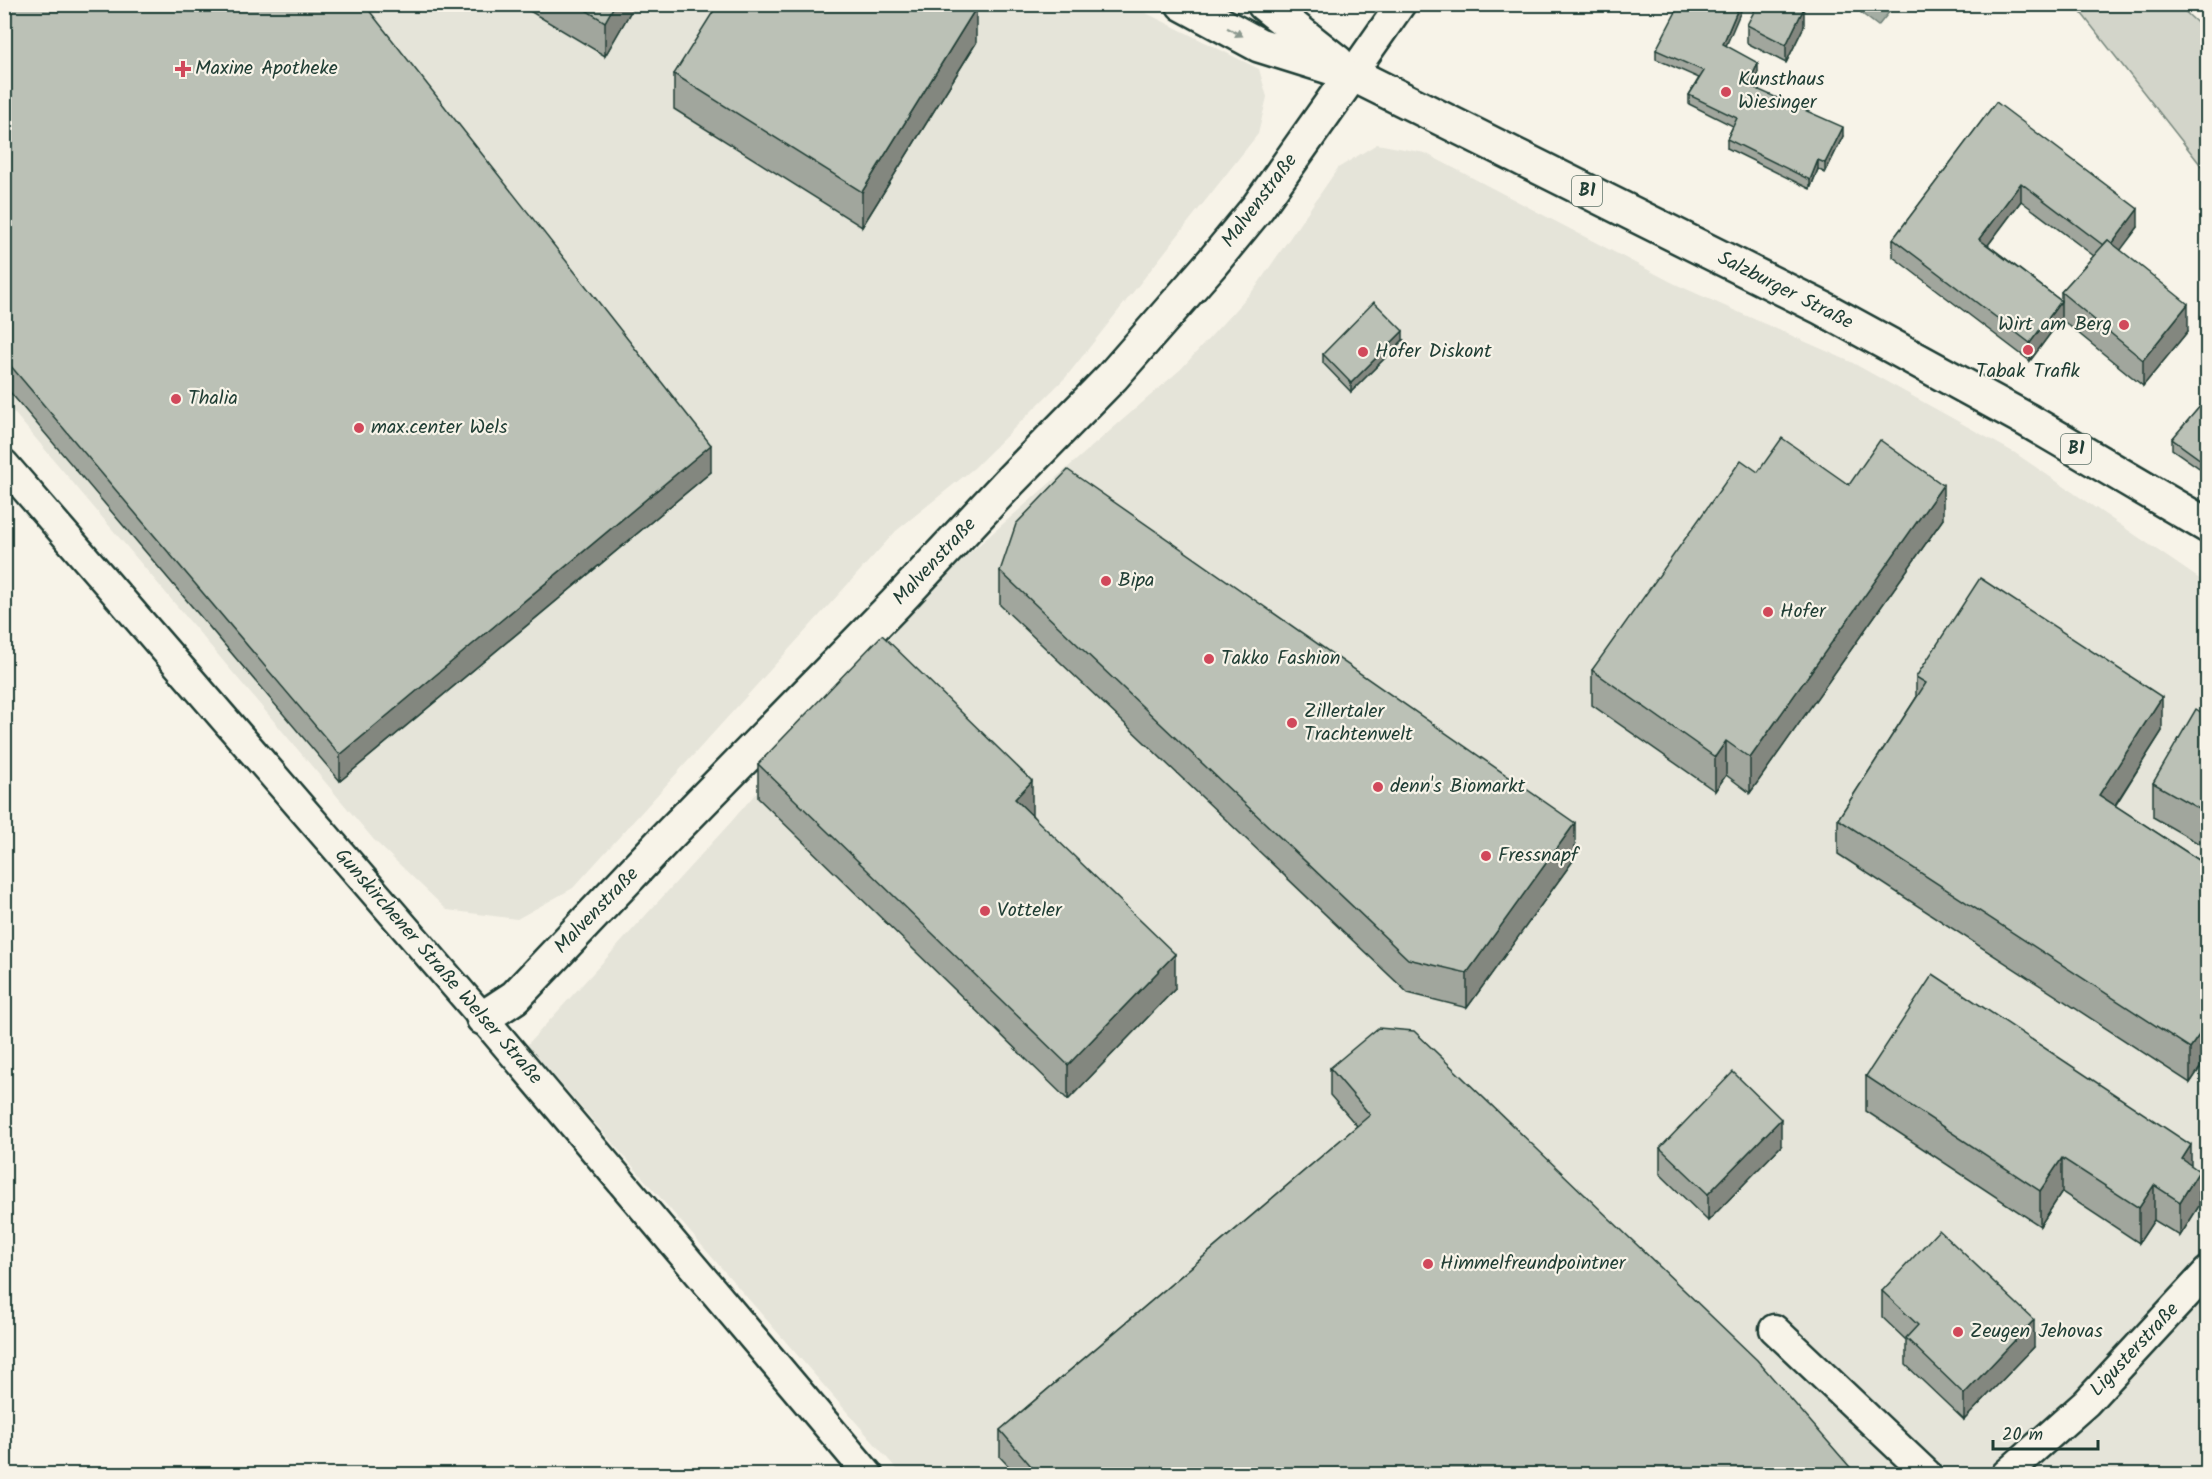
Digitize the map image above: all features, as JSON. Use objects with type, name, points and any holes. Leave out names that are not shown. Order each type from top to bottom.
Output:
[{"type":"street","name":"Salzburger Straße","points":[[1183,4],[1259,45],[1352,74],[1852,324],[2027,420],[2208,526]]},
{"type":"street","name":"Salzburger Straße","points":[[1264,4],[1352,74]]},
{"type":"street","points":[[1352,74],[1401,4]]},
{"type":"street","name":"Malvenstraße","points":[[483,1018],[515,997],[1112,377],[1258,207],[1352,74]]},
{"type":"street","name":"Gunskirchener Straße Welser Straße","points":[[4,464],[483,1018],[868,1474]]},
{"type":"street","name":"Ligusterstraße","points":[[2006,1474],[2086,1403],[2208,1271]]},
{"type":"street","points":[[1774,1329],[1924,1473],[1928,1474]]},
{"type":"shaded area","points":[[4,5],[1130,5],[1259,69],[1267,97],[1258,134],[1066,377],[974,468],[896,531],[573,888],[517,919],[447,910],[374,840],[5,402]]},
{"type":"shaded area","points":[[1868,5],[1895,5],[1878,26],[1861,13]]},
{"type":"shaded area","points":[[2075,5],[2178,5],[2207,32],[2207,173]]},
{"type":"shaded area","points":[[1377,144],[1425,153],[1675,284],[1851,362],[2015,453],[2207,584],[2207,1474],[901,1474],[527,1045],[731,822],[942,577],[1181,369],[1256,287],[1338,168]]},
{"type":"building","name":"max.center Wels","points":[[4,4],[364,4],[711,445],[340,755],[4,358]]},
{"type":"building","points":[[576,4],[615,4],[605,22]]},
{"type":"building","points":[[718,4],[970,4],[976,8],[862,192],[674,74]]},
{"type":"building","points":[[1680,4],[1740,4],[1723,44],[1758,63],[1748,85],[1843,127],[1825,163],[1818,160],[1810,180],[1727,139],[1737,118],[1689,95],[1704,71],[1656,50]]},
{"type":"building","points":[[1758,4],[1796,4],[1804,8],[1786,45],[1747,25]]},
{"type":"building","points":[[1996,102],[2138,209],[2112,244],[2108,240],[2103,245],[2021,183],[1979,239],[2061,301],[2030,343],[1893,239]]},
{"type":"building","points":[[2108,240],[2188,304],[2143,360],[2061,292]]},
{"type":"building","name":"Hofer Diskont","points":[[1374,302],[1403,331],[1351,383],[1323,354]]},
{"type":"building","points":[[2208,397],[2208,465],[2172,439]]},
{"type":"building","name":"Hofer","points":[[1782,438],[1849,485],[1880,440],[1943,485],[1750,758],[1726,741],[1715,757],[1592,670],[1741,460],[1758,472]]},
{"type":"building","points":[[1068,470],[1575,823],[1467,973],[1408,959],[1000,571],[1016,524]]},
{"type":"building","points":[[1980,578],[2162,697],[2099,795],[2208,866],[2208,1022],[2190,1048],[1838,819],[1926,683],[1916,677]]},
{"type":"building","name":"Votteler","points":[[882,635],[1032,781],[1015,799],[1175,954],[1068,1065],[758,764]]},
{"type":"building","points":[[2208,703],[2208,814],[2153,783],[2196,709],[2202,713]]},
{"type":"building","points":[[1933,974],[2191,1145],[2182,1159],[2199,1171],[2180,1202],[2154,1185],[2139,1208],[2062,1158],[2040,1191],[1866,1076]]},
{"type":"building","name":"Himmelfreundpointner","points":[[1378,1028],[1414,1031],[1757,1360],[1856,1474],[1038,1474],[1000,1430],[1370,1115],[1330,1068]]},
{"type":"building","points":[[1733,1072],[1781,1119],[1708,1194],[1660,1148]]},
{"type":"building","name":"Zeugen Jehovas","points":[[1939,1230],[2034,1320],[1964,1394],[1906,1338],[1918,1325],[1882,1291]]},
{"type":"place","name":"Maxine Apotheke","points":[[183,69]]},
{"type":"place","name":"Kunsthaus Wiesinger","points":[[1726,92]]},
{"type":"place","name":"Wirt am Berg","points":[[2124,325]]},
{"type":"place","name":"Tabak Trafik","points":[[2028,350]]},
{"type":"place","name":"Hofer Diskont","points":[[1363,352]]},
{"type":"place","name":"Thalia","points":[[176,399]]},
{"type":"place","name":"max.center Wels","points":[[359,428]]},
{"type":"place","name":"Bipa","points":[[1106,581]]},
{"type":"place","name":"Hofer","points":[[1768,612]]},
{"type":"place","name":"Takko Fashion","points":[[1209,659]]},
{"type":"place","name":"Zillertaler Trachtenwelt","points":[[1292,723]]},
{"type":"place","name":"denn's Biomarkt","points":[[1378,787]]},
{"type":"place","name":"Fressnapf","points":[[1486,856]]},
{"type":"place","name":"Votteler","points":[[985,911]]},
{"type":"place","name":"Himmelfreundpointner","points":[[1428,1264]]},
{"type":"place","name":"Zeugen Jehovas","points":[[1958,1332]]}]
